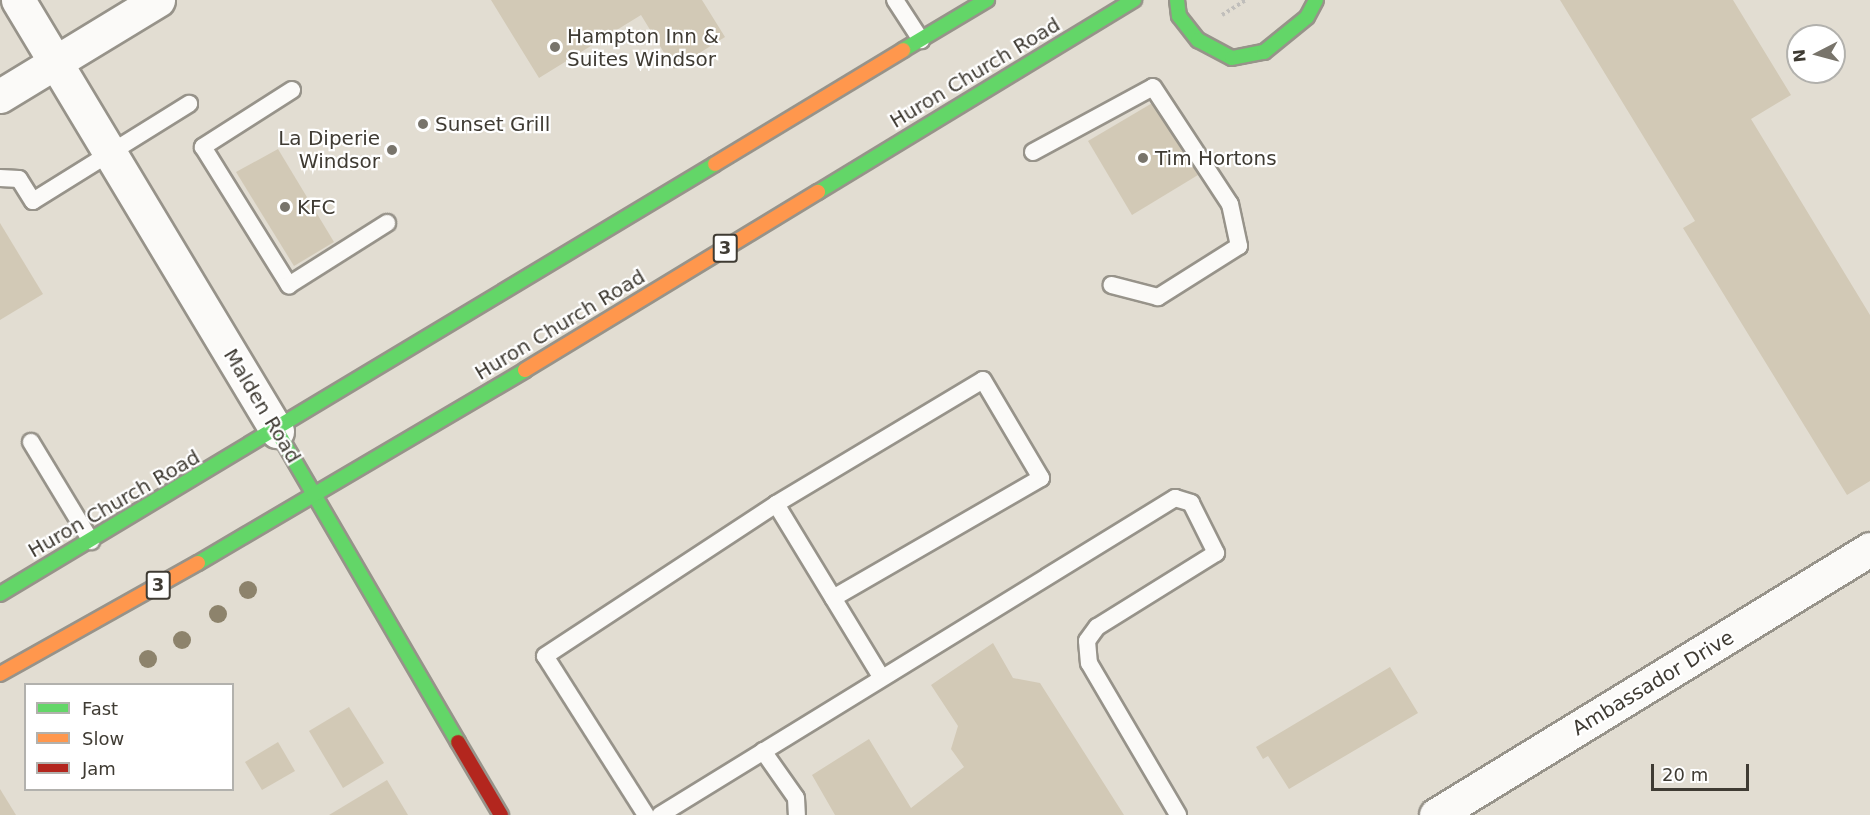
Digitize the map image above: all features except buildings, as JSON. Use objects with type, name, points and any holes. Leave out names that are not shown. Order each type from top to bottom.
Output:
[{"type":"main road","name":"Huron Church Road","points":[[0,594],[277,431],[987,0]]},
{"type":"main road","name":"Huron Church Road","points":[[0,674],[315,497],[1134,0]]},
{"type":"main road","points":[[1177,0],[1179,16],[1198,40],[1232,58],[1264,52],[1307,17],[1316,0]]},
{"type":"main road","name":"Malden Road","points":[[277,431],[501,815]]},
{"type":"street","name":"Malden Road","points":[[18,0],[277,431]]},
{"type":"street","points":[[0,96],[158,0]]},
{"type":"street","name":"Ambassador Drive","points":[[1443,813],[1870,549]]},
{"type":"lane","points":[[895,0],[921,40]]},
{"type":"lane","points":[[1033,152],[1153,87],[1230,204],[1239,246],[1158,297],[1112,285]]},
{"type":"lane","points":[[292,90],[203,147],[289,285],[387,223]]},
{"type":"lane","points":[[0,178],[19,180],[33,201],[189,104]]},
{"type":"lane","points":[[646,815],[545,656],[776,504],[983,381],[1041,478],[833,598]]},
{"type":"lane","points":[[31,442],[91,541]]},
{"type":"lane","points":[[660,815],[1162,502],[1175,498],[1191,503],[1216,553],[1096,627],[1087,641],[1089,663],[1178,815]]},
{"type":"lane","points":[[776,504],[881,677]]},
{"type":"lane","points":[[763,751],[795,798],[797,815]]},
{"type":"path","points":[[1218,17],[1246,0]]},
{"type":"traffic: fast","points":[[903,50],[987,0]]},
{"type":"traffic: fast","points":[[818,192],[1134,0]]},
{"type":"traffic: fast","points":[[1177,0],[1179,16],[1198,40],[1232,58],[1264,52],[1307,17],[1316,0]]},
{"type":"traffic: fast","points":[[0,594],[715,164]]},
{"type":"traffic: fast","points":[[198,563],[525,370]]},
{"type":"traffic: fast","points":[[277,431],[458,742]]},
{"type":"traffic: slow","points":[[715,164],[903,50]]},
{"type":"traffic: slow","points":[[525,370],[818,192]]},
{"type":"traffic: slow","points":[[0,674],[198,563]]},
{"type":"traffic: jam","points":[[458,742],[501,815]]},
{"type":"place","name":"Hampton Inn & Suites Windsor","points":[[555,47]]},
{"type":"place","name":"Sunset Grill","points":[[423,124]]},
{"type":"place","name":"La Diperie Windsor","points":[[392,150]]},
{"type":"place","name":"Tim Hortons","points":[[1143,158]]},
{"type":"place","name":"KFC","points":[[285,207]]}]
